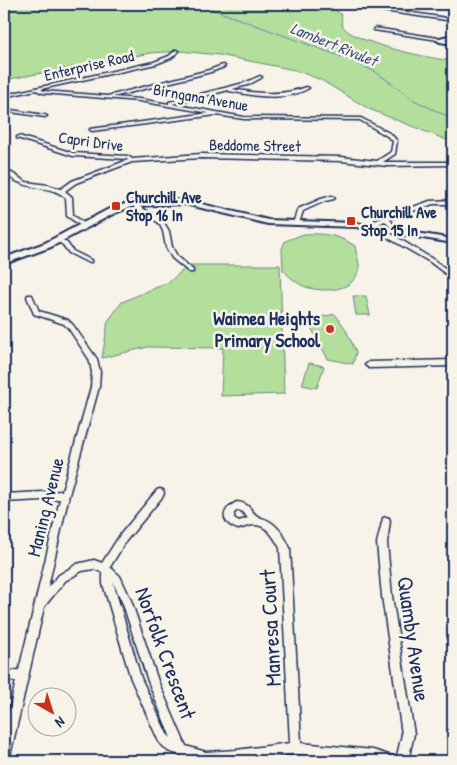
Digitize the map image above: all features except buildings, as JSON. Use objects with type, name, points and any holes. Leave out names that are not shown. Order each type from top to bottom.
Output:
[{"type":"street","points":[[355,4],[369,8],[453,20]]},
{"type":"street","points":[[438,4],[453,10]]},
{"type":"street","points":[[445,6],[453,4]]},
{"type":"street","points":[[374,29],[453,42]]},
{"type":"street","points":[[438,39],[453,37]]},
{"type":"street","name":"Enterprise Road","points":[[4,96],[155,63],[170,57],[177,51]]},
{"type":"street","points":[[108,97],[223,66]]},
{"type":"street","points":[[169,104],[253,82],[260,77]]},
{"type":"street","points":[[230,88],[253,93],[282,94],[299,92],[307,88]]},
{"type":"street","name":"Birngana Avenue","points":[[37,89],[43,92],[169,104],[250,119],[360,119],[389,135],[395,141],[393,153],[378,163]]},
{"type":"street","points":[[4,110],[45,116]]},
{"type":"street","points":[[92,130],[210,116],[215,113]]},
{"type":"street","name":"Capri Drive","points":[[19,137],[73,154],[128,158],[131,161]]},
{"type":"street","name":"Beddome Street","points":[[62,191],[74,182],[131,161],[211,156],[453,164]]},
{"type":"street","points":[[4,170],[14,179],[62,191],[68,197],[70,216],[84,226]]},
{"type":"street","points":[[296,223],[300,210],[332,198]]},
{"type":"street","points":[[4,261],[27,254],[58,240],[110,212],[133,204],[185,202],[254,220],[380,228],[453,240]]},
{"type":"street","points":[[370,227],[376,222],[432,202],[453,202]]},
{"type":"street","points":[[133,204],[161,222],[174,256],[192,271]]},
{"type":"street","points":[[386,218],[391,225],[416,235]]},
{"type":"street","points":[[380,228],[387,235],[432,261],[453,277]]},
{"type":"street","points":[[402,244],[406,233]]},
{"type":"street","points":[[58,240],[71,252],[89,261]]},
{"type":"street","name":"Maning Avenue","points":[[4,756],[65,496],[94,387],[96,372],[93,359],[66,322],[36,312],[30,297]]},
{"type":"street","points":[[370,365],[453,363]]},
{"type":"street","points":[[39,606],[62,578],[80,567],[94,564],[106,570],[123,538],[160,493]]},
{"type":"street","points":[[4,498],[65,496]]},
{"type":"street","name":"Manresa Court","points":[[255,521],[271,528],[281,538],[284,548],[296,748]]},
{"type":"street","name":"Quamby Avenue","points":[[386,521],[382,542],[387,596],[408,734],[402,761]]},
{"type":"street","name":"Norfolk Crescent","points":[[106,570],[117,579],[128,603],[153,681],[182,750]]},
{"type":"street","name":"Norfolk Crescent","points":[[106,570],[108,584],[144,699],[163,738],[172,748],[206,758],[296,748],[373,756],[391,761]]},
{"type":"street","points":[[4,677],[23,675]]},
{"type":"green space","points":[[4,4],[327,4],[342,15],[341,21],[343,26],[353,35],[397,50],[453,61],[453,141],[369,109],[321,80],[295,70],[219,55],[180,51],[151,53],[4,80]]},
{"type":"green space","points":[[304,234],[331,236],[343,239],[355,246],[359,269],[356,277],[343,287],[326,290],[308,288],[294,280],[283,270],[282,249],[285,241]]},
{"type":"green space","points":[[189,265],[280,265],[284,394],[221,396],[223,348],[148,347],[102,358],[108,321],[122,302],[169,282]]},
{"type":"green space","points":[[353,296],[366,296],[370,315],[356,315]]},
{"type":"green space","points":[[335,314],[345,328],[356,352],[353,364],[328,359],[307,320]]},
{"type":"green space","points":[[309,363],[324,366],[317,388],[302,385]]},
{"type":"waterway","name":"Lambert Rivulet","points":[[198,4],[348,59],[376,72],[414,100],[453,119]]},
{"type":"place","name":"Churchill Ave Stop 16 In","points":[[116,206]]},
{"type":"place","name":"Churchill Ave Stop 15 In","points":[[351,221]]},
{"type":"place","name":"Waimea Heights Primary School","points":[[330,329]]}]
